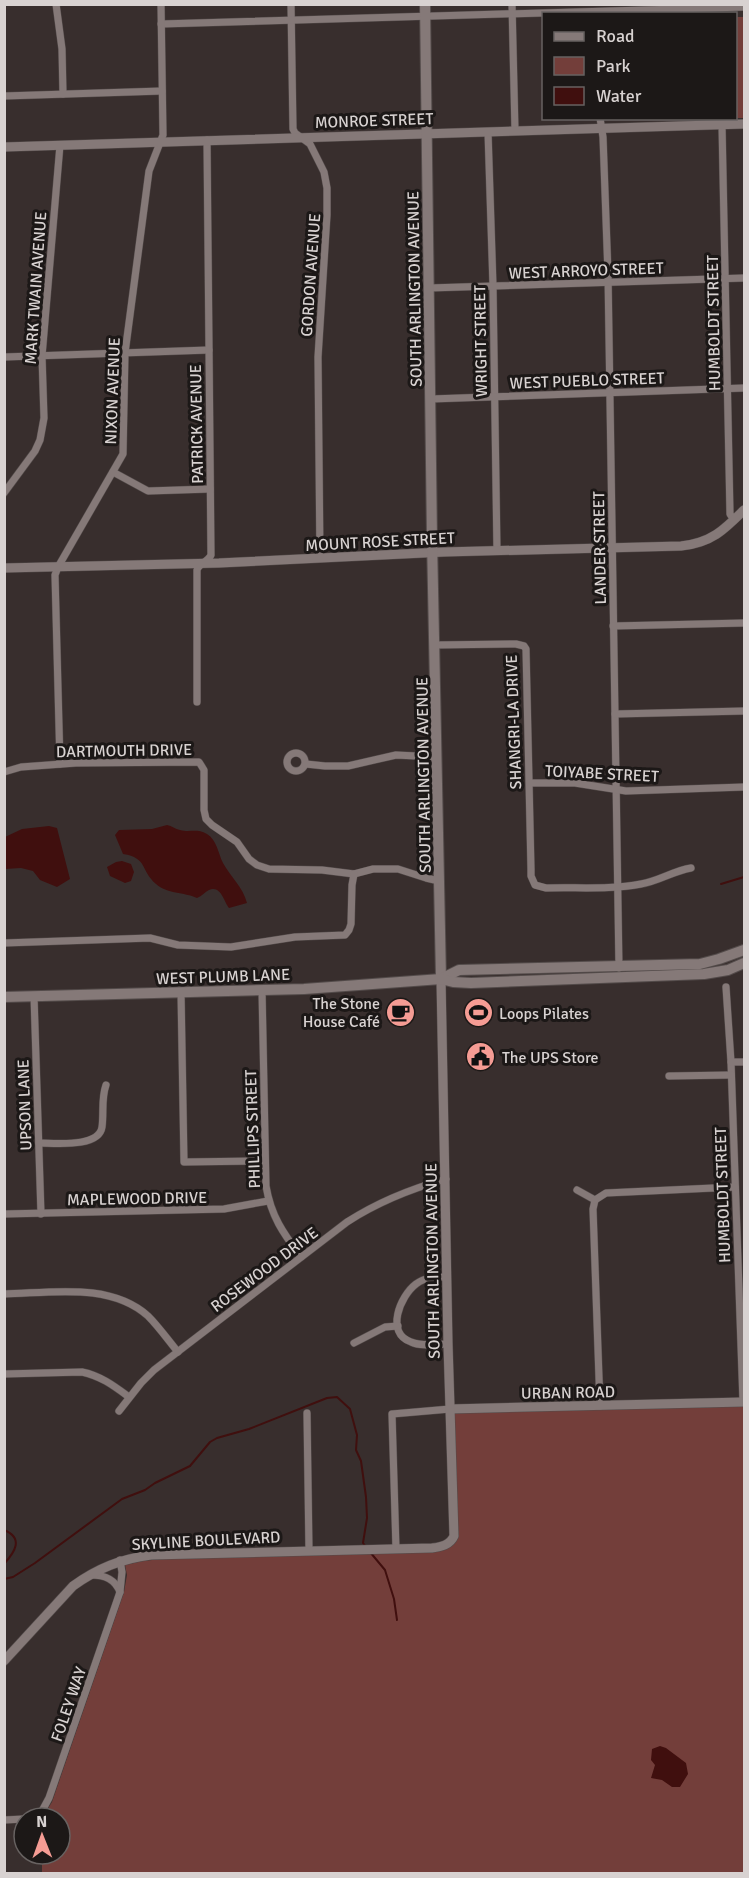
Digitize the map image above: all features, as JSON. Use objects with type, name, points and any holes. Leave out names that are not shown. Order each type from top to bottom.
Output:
[{"type":"main road","name":"SOUTH ARLINGTON AVENUE","points":[[425,4],[441,979]]},
{"type":"main road","name":"WEST PLUMB LANE","points":[[441,979],[459,970],[700,963],[744,950]]},
{"type":"main road","name":"WEST PLUMB LANE","points":[[4,997],[345,987],[441,979],[471,983],[620,978],[712,973],[744,963]]},
{"type":"street","points":[[56,4],[62,49],[63,94]]},
{"type":"street","name":"NIXON AVENUE","points":[[60,764],[55,580],[58,567],[124,451],[125,352],[149,171],[163,135],[161,4]]},
{"type":"street","name":"GORDON AVENUE","points":[[291,4],[293,129],[310,144],[324,172],[328,196],[318,357],[320,558]]},
{"type":"street","points":[[512,4],[515,131]]},
{"type":"street","points":[[554,12],[744,7]]},
{"type":"street","points":[[161,24],[542,13]]},
{"type":"street","points":[[4,96],[162,91]]},
{"type":"street","name":"MONROE STREET","points":[[4,147],[515,131],[601,123],[744,124]]},
{"type":"street","name":"LANDER STREET","points":[[601,123],[608,283],[620,978]]},
{"type":"street","name":"HUMBOLDT STREET","points":[[722,125],[730,514],[734,520]]},
{"type":"street","name":"WRIGHT STREET","points":[[488,132],[497,551]]},
{"type":"street","name":"PATRICK AVENUE","points":[[197,702],[196,570],[211,555],[207,140]]},
{"type":"street","name":"MARK TWAIN AVENUE","points":[[4,493],[30,459],[40,440],[45,409],[42,356],[60,145]]},
{"type":"street","name":"WEST ARROYO STREET","points":[[429,288],[744,278]]},
{"type":"street","points":[[4,357],[209,350]]},
{"type":"street","name":"WEST PUEBLO STREET","points":[[431,399],[744,388]]},
{"type":"street","points":[[113,472],[148,491],[210,489]]},
{"type":"street","name":"MOUNT ROSE STREET","points":[[4,568],[681,546],[699,543],[714,536],[744,510]]},
{"type":"street","points":[[613,626],[744,623]]},
{"type":"street","name":"SHANGRI-LA DRIVE","points":[[435,645],[516,644],[524,646],[526,649],[531,876],[535,885],[546,888],[618,886]]},
{"type":"street","points":[[615,714],[744,711]]},
{"type":"street","points":[[306,764],[348,766],[396,754],[437,757]]},
{"type":"street","name":"DARTMOUTH DRIVE","points":[[4,772],[21,767],[60,764],[199,762],[204,770],[206,819],[237,842],[253,862],[269,869],[322,870],[354,874],[373,869],[398,869],[440,881]]},
{"type":"street","name":"TOIYABE STREET","points":[[530,783],[575,783],[616,790],[744,787]]},
{"type":"street","points":[[618,886],[647,883],[673,872],[691,868]]},
{"type":"street","points":[[4,943],[150,938],[178,945],[231,947],[295,937],[340,936],[348,933],[351,924],[354,874]]},
{"type":"street","name":"SOUTH ARLINGTON AVENUE","points":[[441,979],[454,1531],[449,1543]]},
{"type":"street","name":"HUMBOLDT STREET","points":[[726,987],[744,1402]]},
{"type":"street","name":"PHILLIPS STREET","points":[[262,990],[268,1201],[279,1226],[302,1257]]},
{"type":"street","points":[[181,992],[184,1162],[266,1161]]},
{"type":"street","name":"UPSON LANE","points":[[34,996],[41,1214]]},
{"type":"street","points":[[731,1062],[744,1062]]},
{"type":"street","points":[[669,1076],[731,1075]]},
{"type":"street","points":[[39,1143],[88,1141],[97,1137],[102,1128],[102,1105],[106,1085]]},
{"type":"street","name":"ROSEWOOD DRIVE","points":[[119,1411],[154,1370],[347,1222],[382,1202],[410,1190],[446,1179]]},
{"type":"street","points":[[600,1406],[593,1209],[595,1200],[606,1193],[735,1187]]},
{"type":"street","points":[[577,1190],[595,1200]]},
{"type":"street","name":"MAPLEWOOD DRIVE","points":[[4,1214],[224,1209],[268,1201]]},
{"type":"street","points":[[447,1277],[417,1282],[398,1309],[398,1326],[403,1337],[412,1343],[448,1344]]},
{"type":"street","points":[[4,1294],[90,1292],[116,1298],[127,1302],[147,1316],[178,1352]]},
{"type":"street","points":[[354,1343],[386,1327],[398,1326]]},
{"type":"street","points":[[4,1374],[82,1372],[110,1383],[129,1397]]},
{"type":"street","name":"URBAN ROAD","points":[[396,1549],[392,1414],[450,1409],[744,1402]]},
{"type":"street","points":[[307,1413],[309,1551]]},
{"type":"street","name":"SKYLINE BOULEVARD","points":[[4,1661],[73,1586],[87,1576],[120,1560],[151,1555],[439,1547],[449,1543]]},
{"type":"street","name":"FOLEY WAY","points":[[45,1806],[50,1798],[120,1592],[122,1572],[120,1560]]},
{"type":"street","points":[[87,1576],[107,1577],[118,1585],[120,1592]]},
{"type":"green space","points":[[737,17],[744,17],[744,118],[737,118]]},
{"type":"green space","points":[[744,1406],[744,1873],[42,1874],[42,1866],[72,1866],[72,1806],[50,1806],[124,1592],[127,1575],[125,1565],[162,1559],[452,1544],[455,1413]]},
{"type":"water","points":[[167,825],[178,830],[200,831],[207,834],[215,843],[223,863],[243,892],[247,903],[229,908],[222,895],[213,889],[197,898],[160,887],[151,879],[136,858],[123,854],[115,835],[119,830],[152,829]]},
{"type":"water","points":[[49,826],[57,828],[70,879],[57,887],[40,880],[33,871],[21,868],[5,869],[5,837],[22,829]]},
{"type":"water","points":[[122,861],[131,864],[134,872],[131,881],[125,883],[110,876],[107,867]]},
{"type":"water","points":[[660,1746],[686,1763],[688,1774],[680,1787],[672,1787],[662,1780],[651,1778],[655,1765],[651,1760],[652,1749]]},
{"type":"waterway","points":[[721,884],[744,877]]},
{"type":"waterway","points":[[4,1579],[13,1577],[35,1563],[122,1499],[145,1490],[190,1466],[210,1442],[217,1438],[249,1429],[327,1398],[337,1397],[350,1409],[357,1435],[356,1450],[361,1461],[366,1497],[367,1518],[363,1543],[367,1548]]},
{"type":"waterway","points":[[4,1530],[10,1533],[16,1541],[14,1550],[4,1564]]},
{"type":"waterway","points":[[370,1552],[385,1570],[394,1599],[397,1620]]},
{"type":"place","name":"The Stone House Café","points":[[401,1012]]},
{"type":"place","name":"Loops Pilates","points":[[478,1013]]},
{"type":"place","name":"The UPS Store","points":[[481,1057]]}]
